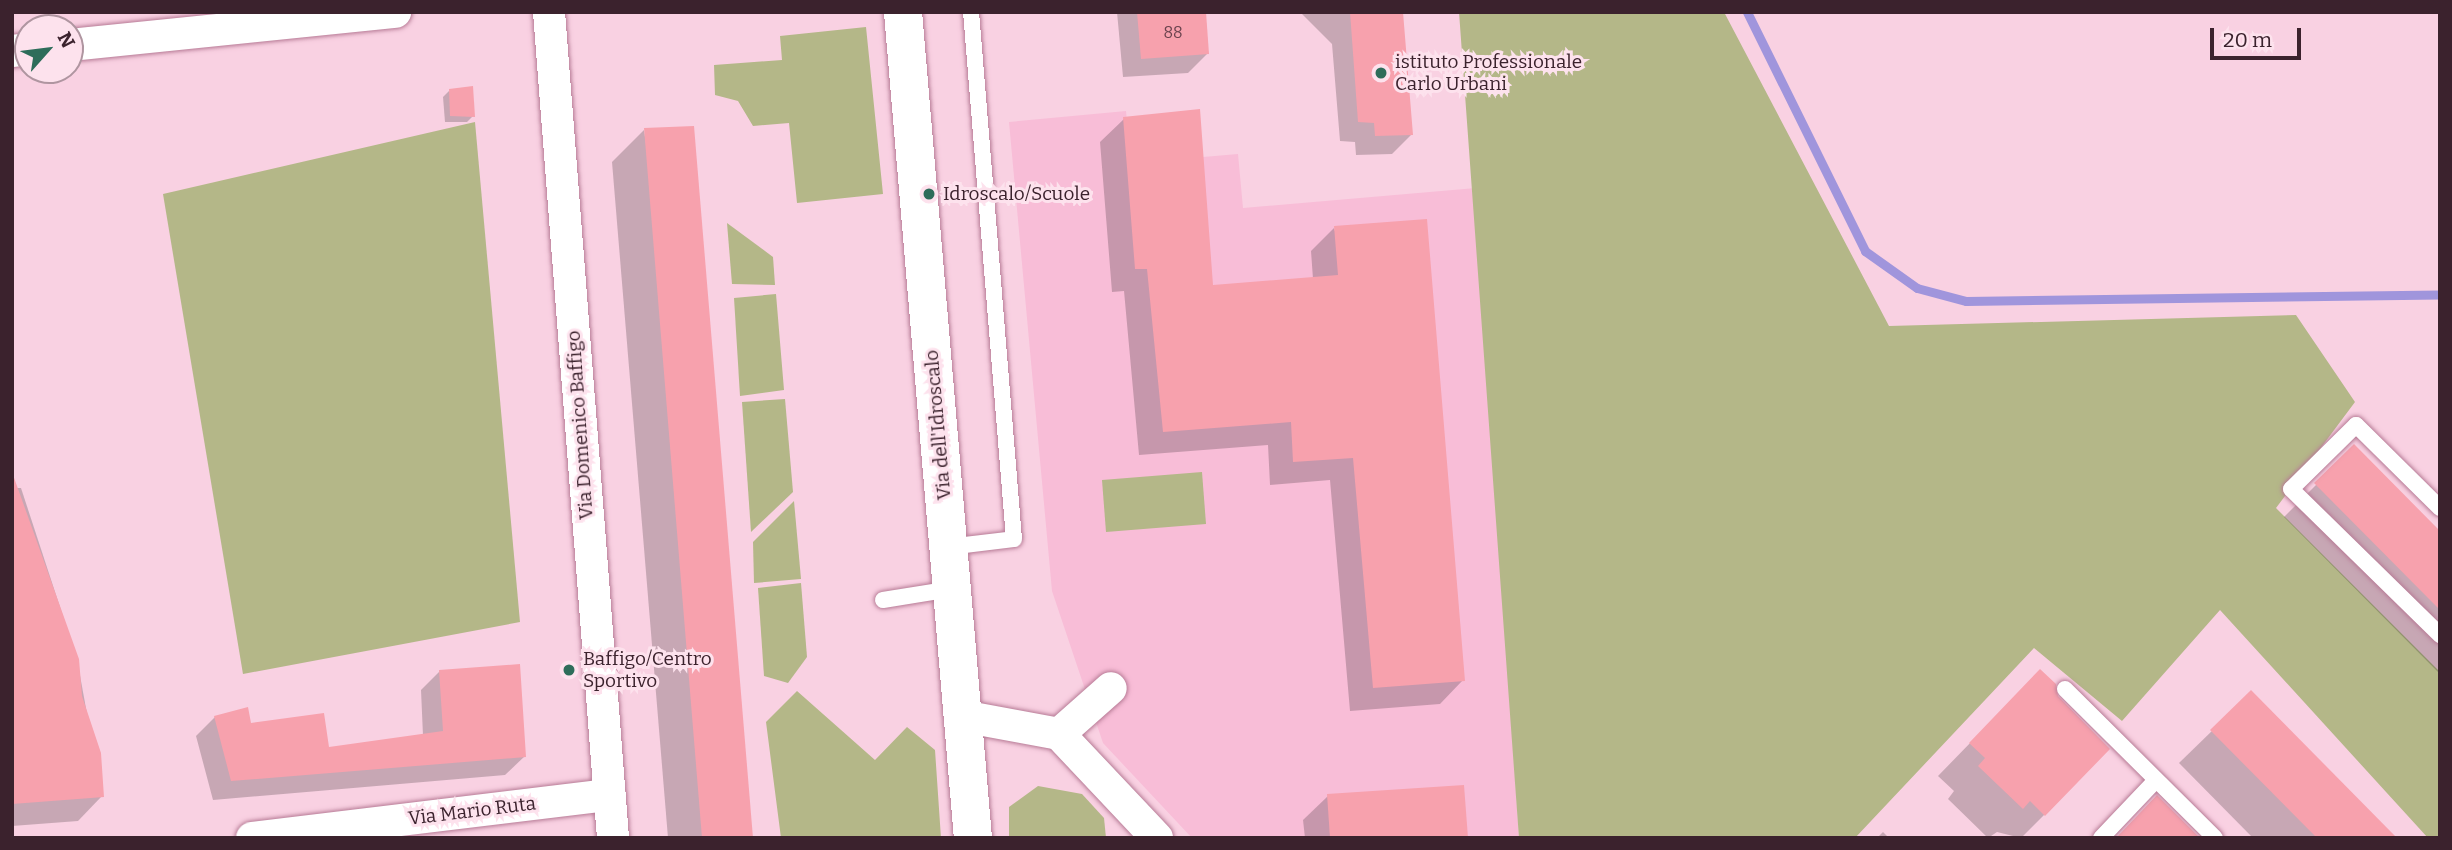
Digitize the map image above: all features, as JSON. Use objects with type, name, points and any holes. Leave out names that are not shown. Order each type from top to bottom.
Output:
[{"type":"street","points":[[84,44],[395,12]]},
{"type":"street","name":"Via Domenico Baffigo","points":[[550,12],[613,838]]},
{"type":"street","name":"Via dell'Idroscalo","points":[[903,12],[973,838]]},
{"type":"street","points":[[1059,734],[1111,688]]},
{"type":"street","points":[[962,716],[1059,734],[1157,838]]},
{"type":"street","name":"Via Mario Ruta","points":[[267,837],[609,795]]},
{"type":"lane","points":[[948,547],[1014,539],[971,12]]},
{"type":"lane","points":[[2440,509],[2356,425],[2291,489],[2440,635]]},
{"type":"lane","points":[[883,600],[952,589]]},
{"type":"lane","points":[[2065,689],[2215,838]]},
{"type":"lane","points":[[2101,838],[2156,780]]},
{"type":"shaded area","points":[[1126,111],[1128,134],[1203,157],[1238,154],[1243,208],[1476,188],[1519,838],[1192,838],[1103,743],[1052,591],[1009,122]]},
{"type":"green space","points":[[1459,12],[1724,12],[1889,326],[2296,315],[2355,402],[2276,508],[2440,672],[2440,838],[2428,838],[2220,610],[2122,721],[2034,648],[1855,838],[1519,838]]},
{"type":"green space","points":[[866,27],[883,194],[797,203],[789,123],[753,126],[738,101],[715,95],[714,65],[782,60],[780,36]]},
{"type":"green space","points":[[475,122],[520,622],[243,674],[163,194]]},
{"type":"green space","points":[[727,223],[773,257],[775,285],[732,284]]},
{"type":"green space","points":[[776,294],[784,390],[740,396],[734,298]]},
{"type":"green space","points":[[785,399],[793,492],[751,532],[742,402]]},
{"type":"green space","points":[[1202,472],[1206,524],[1106,532],[1102,480]]},
{"type":"green space","points":[[794,501],[801,579],[754,583],[753,542]]},
{"type":"green space","points":[[801,583],[807,657],[788,683],[764,676],[758,588]]},
{"type":"green space","points":[[797,691],[875,760],[907,727],[935,750],[941,838],[781,838],[766,722]]},
{"type":"green space","points":[[1038,786],[1082,794],[1104,818],[1106,838],[1009,838],[1009,807]]},
{"type":"building","points":[[1137,12],[1206,12],[1209,54],[1141,59]]},
{"type":"building","name":"istituto Professionale Carlo Urbani","points":[[1350,12],[1403,12],[1413,135],[1375,136],[1374,123],[1358,122]]},
{"type":"building","points":[[473,86],[475,117],[450,116],[449,89]]},
{"type":"building","points":[[1200,109],[1213,285],[1338,275],[1334,226],[1427,219],[1465,681],[1373,688],[1353,458],[1293,462],[1291,422],[1163,432],[1147,269],[1135,269],[1123,117]]},
{"type":"building","points":[[694,126],[753,838],[702,838],[644,128]]},
{"type":"building","points":[[2354,444],[2440,531],[2440,610],[2314,483]]},
{"type":"building","points":[[12,472],[79,659],[82,696],[101,753],[104,797],[12,804]]},
{"type":"building","points":[[520,664],[526,757],[231,781],[214,716],[248,707],[251,723],[324,713],[329,747],[443,731],[439,670]]},
{"type":"building","points":[[2040,669],[2056,684],[2058,696],[2110,749],[2045,816],[2030,801],[2023,809],[1978,766],[1985,758],[1969,743]]},
{"type":"building","points":[[2251,690],[2397,838],[2317,838],[2210,730]]},
{"type":"building","points":[[1464,785],[1468,838],[1330,838],[1327,794]]},
{"type":"building","points":[[2157,795],[2200,838],[2116,838]]},
{"type":"waterway","points":[[1747,12],[1865,251],[1917,288],[1966,301],[2440,294]]},
{"type":"place","name":"istituto Professionale Carlo Urbani","points":[[1381,73]]},
{"type":"place","name":"Idroscalo/Scuole","points":[[929,194]]},
{"type":"place","name":"Baffigo/Centro Sportivo","points":[[569,670]]}]
